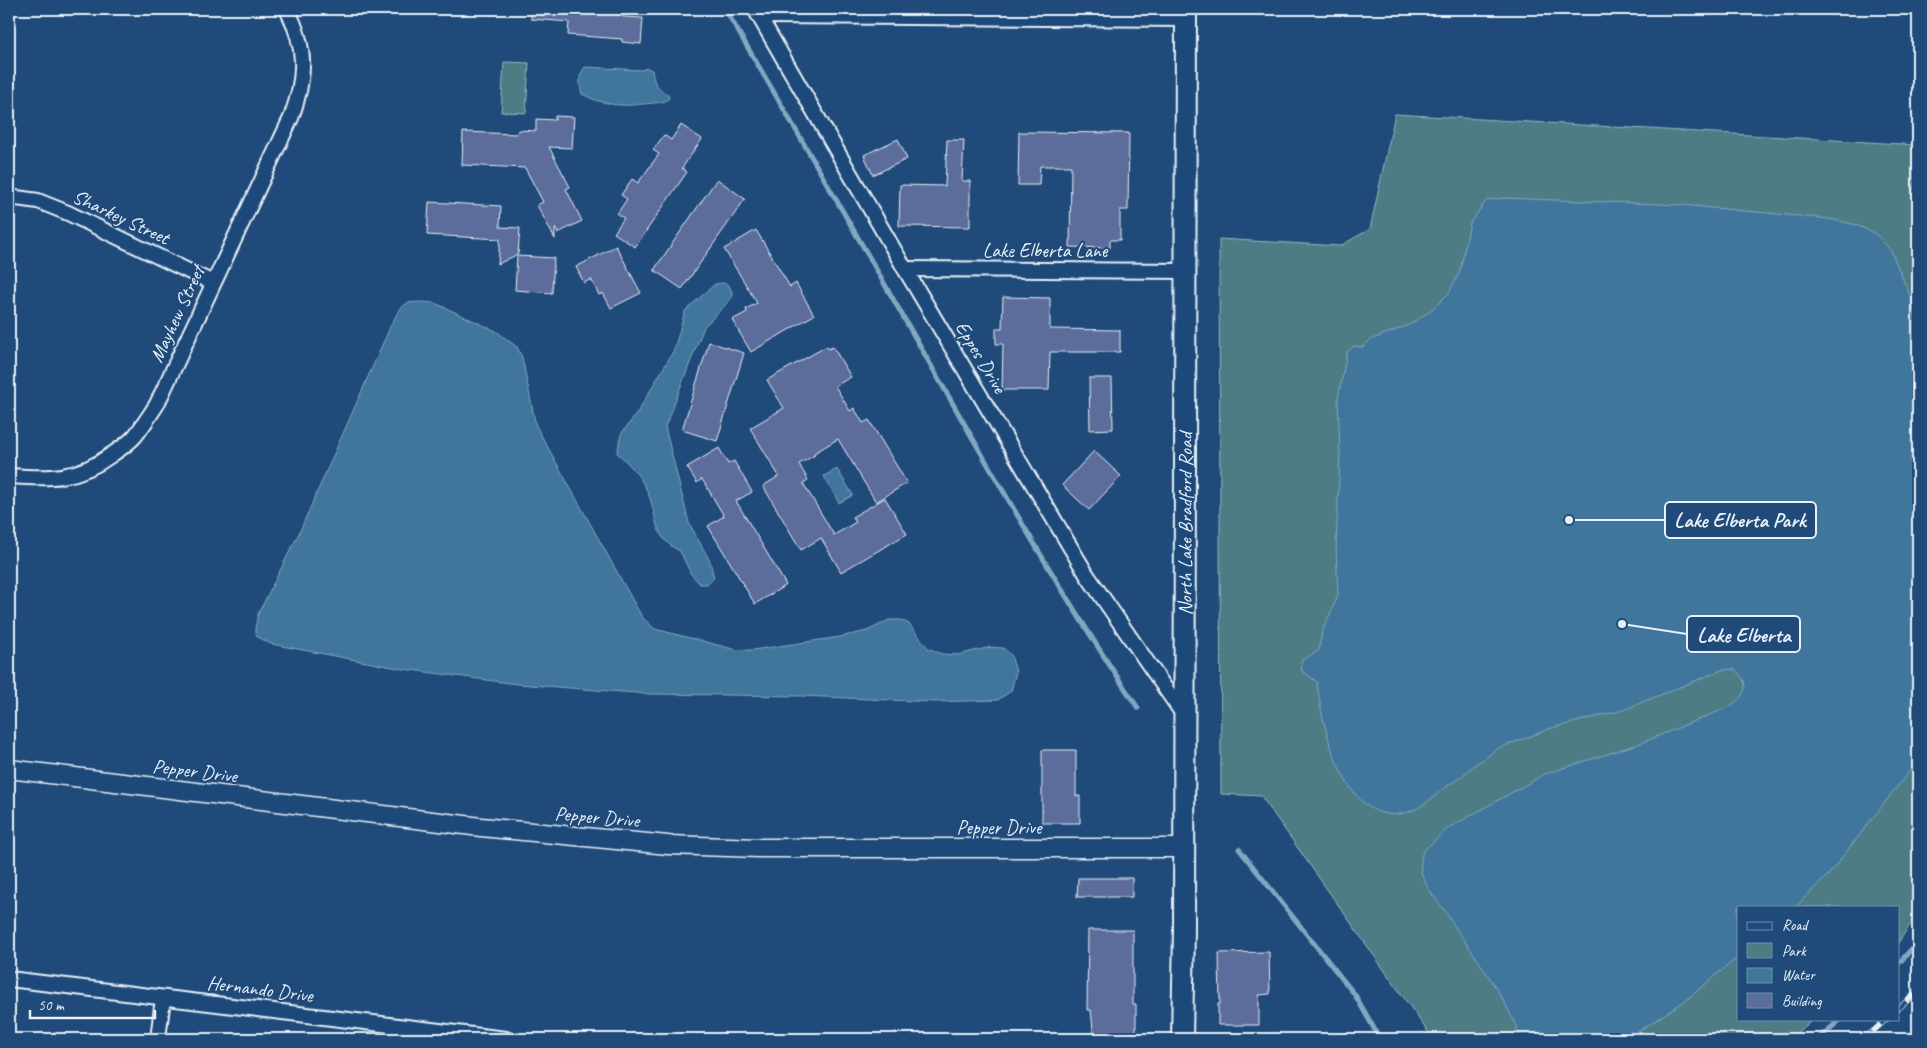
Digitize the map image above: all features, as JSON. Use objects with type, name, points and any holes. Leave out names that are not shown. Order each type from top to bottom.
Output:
[{"type":"main road","name":"North Lake Bradford Road","points":[[1182,1039],[1185,717],[1186,14]]},
{"type":"street","name":"Mayhew Street","points":[[9,476],[45,478],[82,472],[105,460],[125,446],[136,435],[157,404],[300,96],[303,78],[302,61],[299,42],[287,9]]},
{"type":"street","points":[[757,13],[1186,14]]},
{"type":"street","name":"Eppes Drive","points":[[757,13],[905,269],[1087,575],[1185,717]]},
{"type":"street","name":"Sharkey Street","points":[[9,197],[38,201],[68,212],[213,284]]},
{"type":"street","name":"Lake Elberta Lane","points":[[905,269],[1185,271]]},
{"type":"street","name":"Pepper Drive","points":[[9,769],[481,827],[668,845],[759,848],[1184,848]]},
{"type":"street","name":"Hernando Drive","points":[[9,979],[506,1039]]},
{"type":"street","points":[[158,1039],[163,998]]},
{"type":"green space","points":[[504,62],[529,63],[526,113],[501,112]]},
{"type":"green space","points":[[1395,114],[1918,145],[1918,913],[1900,940],[1900,906],[1737,906],[1737,1020],[1813,1020],[1789,1039],[1433,1039],[1261,796],[1221,794],[1219,239],[1340,246],[1370,229]]},
{"type":"water","points":[[585,67],[641,70],[647,68],[652,70],[655,83],[669,96],[668,99],[664,102],[622,105],[593,99],[582,94],[581,90],[580,77]]},
{"type":"water","points":[[1506,198],[1682,205],[1830,219],[1857,225],[1877,235],[1891,251],[1911,298],[1918,329],[1918,760],[1829,874],[1796,906],[1737,906],[1737,958],[1686,1000],[1627,1039],[1521,1039],[1498,991],[1425,882],[1421,867],[1423,851],[1450,827],[1545,774],[1641,743],[1729,707],[1739,699],[1745,690],[1740,674],[1734,669],[1722,670],[1623,710],[1552,728],[1494,750],[1419,808],[1408,812],[1386,814],[1368,806],[1353,791],[1340,770],[1324,723],[1317,682],[1302,671],[1301,661],[1319,650],[1322,632],[1338,596],[1336,545],[1340,453],[1338,398],[1347,352],[1354,346],[1363,347],[1370,340],[1409,325],[1429,312],[1449,293],[1460,271],[1470,223],[1487,200]]},
{"type":"water","points":[[723,283],[729,285],[732,298],[704,327],[665,427],[689,523],[710,561],[714,578],[707,584],[700,584],[691,574],[680,551],[671,546],[660,533],[645,487],[635,471],[617,453],[621,434],[637,413],[674,350],[685,311],[715,284]]},
{"type":"water","points":[[407,303],[435,303],[496,331],[517,347],[522,357],[536,426],[642,617],[655,629],[737,650],[753,650],[840,637],[867,631],[889,620],[901,620],[909,624],[928,648],[942,654],[957,655],[991,647],[1003,648],[1011,655],[1016,672],[1011,691],[998,700],[935,702],[801,696],[649,694],[517,684],[403,669],[271,644],[257,637],[255,629],[258,614],[299,533],[391,325],[399,310]]},
{"type":"water","points":[[837,469],[853,495],[839,503],[824,476]]},
{"type":"building","points":[[531,9],[624,9],[623,17],[643,18],[641,44],[622,42],[622,39],[568,35],[569,22],[531,19]]},
{"type":"building","points":[[555,116],[574,117],[572,148],[549,147],[570,187],[566,189],[582,221],[558,233],[555,228],[555,239],[537,205],[543,202],[525,168],[462,165],[463,132],[517,134],[518,130],[536,131],[536,119],[555,120]]},
{"type":"building","points":[[681,125],[702,139],[682,168],[687,172],[635,247],[614,233],[624,218],[617,214],[627,199],[621,195],[632,179],[638,183],[659,154],[653,150],[664,135],[671,140]]},
{"type":"building","points":[[1019,132],[1129,133],[1128,210],[1120,210],[1120,240],[1110,240],[1110,248],[1070,247],[1071,166],[1040,166],[1039,185],[1018,185]]},
{"type":"building","points":[[898,139],[907,159],[873,175],[864,155]]},
{"type":"building","points":[[947,140],[964,140],[962,181],[970,181],[970,227],[899,226],[900,185],[945,186]]},
{"type":"building","points":[[717,179],[745,199],[682,289],[654,270]]},
{"type":"building","points":[[429,202],[501,206],[500,227],[520,228],[518,254],[498,264],[500,239],[427,235]]},
{"type":"building","points":[[756,230],[790,287],[796,283],[814,315],[751,352],[732,320],[747,312],[746,309],[757,303],[724,249]]},
{"type":"building","points":[[616,246],[641,293],[611,308],[603,293],[599,295],[591,279],[584,283],[576,267]]},
{"type":"building","points":[[517,256],[554,258],[552,293],[515,290]]},
{"type":"building","points":[[1003,297],[1050,298],[1050,329],[1120,330],[1120,352],[1050,352],[1049,390],[1002,390],[1003,344],[996,344],[996,328],[1002,328]]},
{"type":"building","points":[[709,342],[744,353],[717,441],[682,430]]},
{"type":"building","points":[[827,346],[828,349],[833,347],[851,377],[835,386],[850,411],[854,408],[863,423],[869,420],[907,483],[876,502],[838,439],[799,464],[808,480],[803,483],[834,535],[856,522],[852,517],[885,498],[907,534],[841,572],[821,538],[801,550],[763,486],[779,476],[750,428],[784,408],[767,380]]},
{"type":"building","points":[[1089,378],[1112,378],[1113,429],[1090,430]]},
{"type":"building","points":[[719,448],[728,464],[734,461],[752,492],[736,501],[786,585],[755,604],[708,526],[724,516],[702,479],[697,483],[687,467]]},
{"type":"building","points":[[1094,451],[1121,476],[1089,510],[1062,485]]},
{"type":"building","points":[[1042,750],[1076,750],[1076,796],[1080,796],[1080,823],[1042,823]]},
{"type":"building","points":[[1078,878],[1132,878],[1132,897],[1077,897]]},
{"type":"building","points":[[1088,930],[1133,930],[1133,1004],[1136,1004],[1136,1033],[1109,1033],[1109,1039],[1094,1039],[1091,1010],[1087,1010]]},
{"type":"building","points":[[1269,952],[1270,994],[1259,995],[1259,1025],[1218,1025],[1218,1004],[1220,1004],[1219,953]]},
{"type":"waterway","points":[[725,9],[1028,533],[1138,708]]},
{"type":"waterway","points":[[1239,849],[1355,995],[1380,1039]]},
{"type":"waterway","points":[[1900,962],[1918,942]]},
{"type":"waterway","points":[[1818,1039],[1840,1020]]},
{"type":"railway","points":[[1900,1007],[1918,991]]},
{"type":"railway","points":[[1864,1039],[1886,1020]]},
{"type":"place","name":"Lake Elberta Park","points":[[1569,520]]},
{"type":"place","name":"Lake Elberta","points":[[1622,624]]}]
